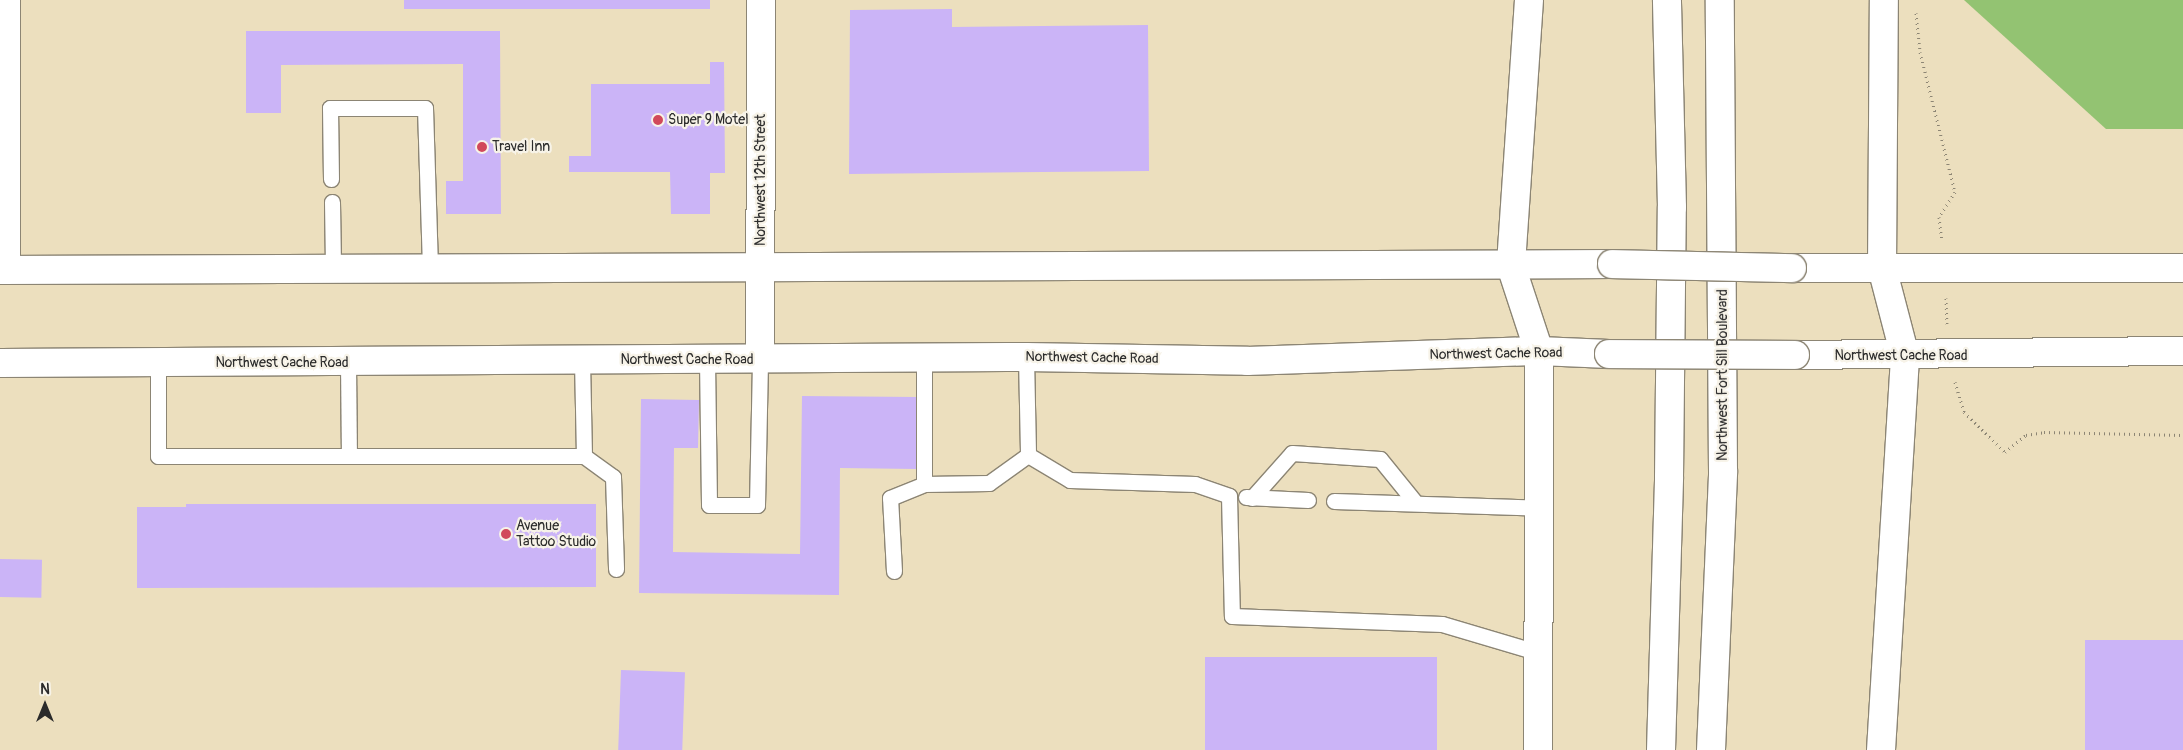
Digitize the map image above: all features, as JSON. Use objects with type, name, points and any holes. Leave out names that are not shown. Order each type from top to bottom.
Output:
[{"type":"main road","points":[[6,0],[3,270],[1511,266],[1612,264],[1792,268],[2183,268]]},
{"type":"main road","name":"Northwest 12th Street","points":[[760,360],[761,0]]},
{"type":"main road","points":[[1529,0],[1511,266],[1539,351],[1540,653],[1538,750]]},
{"type":"main road","points":[[1661,750],[1669,477],[1672,226],[1667,0]]},
{"type":"main road","name":"Northwest Fort Sill Boulevard","points":[[1711,750],[1723,471],[1720,0]]},
{"type":"main road","points":[[1881,750],[1905,356],[1882,268],[1884,0]]},
{"type":"main road","name":"Northwest Cache Road","points":[[0,363],[348,363],[1026,357],[1247,361],[1539,351],[1609,354],[1905,356],[2183,351]]},
{"type":"lane","points":[[331,179],[330,108],[425,108],[430,269]]},
{"type":"lane","points":[[332,202],[333,269]]},
{"type":"lane","points":[[1026,357],[1028,455]]},
{"type":"lane","points":[[924,358],[924,484]]},
{"type":"lane","points":[[707,360],[709,505],[757,505],[760,360]]},
{"type":"lane","points":[[582,361],[584,456]]},
{"type":"lane","points":[[158,363],[158,456],[584,456],[613,477],[616,569]]},
{"type":"lane","points":[[348,363],[349,455]]},
{"type":"lane","points":[[1252,498],[1292,453],[1380,459],[1414,502]]},
{"type":"lane","points":[[1028,455],[1070,480],[1195,484],[1229,496],[1308,500]]},
{"type":"lane","points":[[894,571],[890,498],[924,484],[989,483],[1028,455]]},
{"type":"lane","points":[[1229,496],[1232,616],[1442,624],[1540,653]]},
{"type":"lane","points":[[1334,501],[1414,502],[1540,508]]},
{"type":"green space","points":[[1964,0],[2183,0],[2183,129],[2106,129]]},
{"type":"building","points":[[404,0],[710,0],[710,9],[404,9]]},
{"type":"building","points":[[952,9],[952,27],[1148,25],[1149,171],[849,174],[850,10]]},
{"type":"building","name":"Travel Inn","points":[[246,31],[500,31],[501,214],[446,214],[446,181],[463,181],[463,64],[281,65],[281,113],[246,113]]},
{"type":"building","name":"Super 9 Motel","points":[[710,62],[724,62],[725,173],[710,173],[710,214],[671,214],[670,172],[569,172],[569,156],[591,156],[591,84],[710,84]]},
{"type":"building","points":[[802,396],[917,397],[916,469],[840,468],[839,595],[639,593],[641,399],[699,400],[698,448],[674,448],[673,552],[800,554]]},
{"type":"building","points":[[186,504],[596,504],[596,587],[137,588],[137,507],[186,507]]},
{"type":"building","points":[[0,559],[42,560],[41,598],[0,597]]},
{"type":"building","points":[[2085,640],[2183,640],[2183,750],[2085,750]]},
{"type":"building","points":[[1205,657],[1437,657],[1437,750],[1205,750]]},
{"type":"building","points":[[621,670],[685,672],[682,750],[618,750]]},
{"type":"place","name":"Super 9 Motel","points":[[658,120]]},
{"type":"place","name":"Travel Inn","points":[[482,147]]},
{"type":"place","name":"Avenue Tattoo Studio","points":[[506,534]]}]
